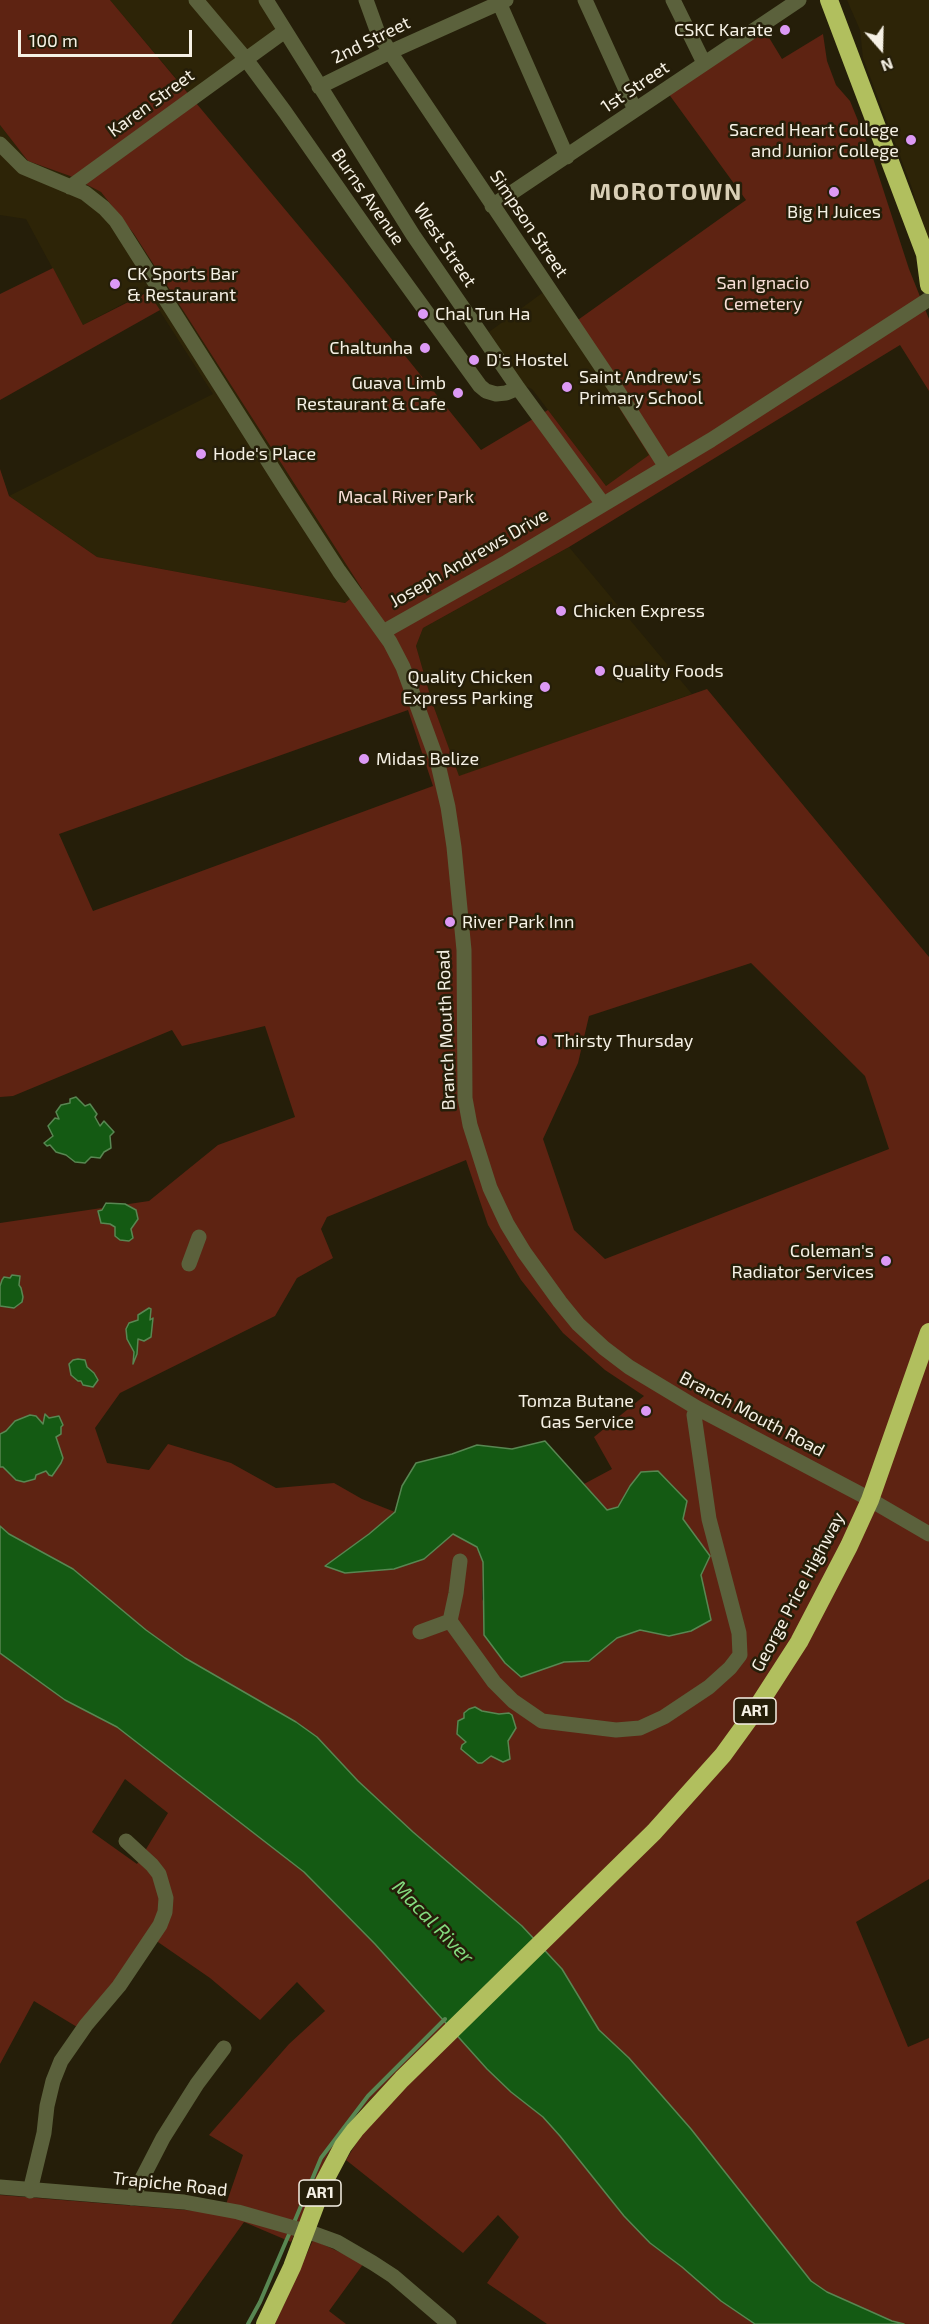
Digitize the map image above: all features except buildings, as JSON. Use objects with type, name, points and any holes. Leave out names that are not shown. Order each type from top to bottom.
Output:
[{"type":"highway","points":[[818,0],[914,257],[928,281]]},
{"type":"highway","points":[[829,0],[925,254],[928,281]]},
{"type":"highway","name":"George Price Highway","points":[[304,2231],[324,2182],[343,2146],[367,2115],[654,1832],[723,1755],[752,1715],[799,1642],[870,1500],[929,1332]]},
{"type":"highway","name":"AR1","points":[[265,2324],[292,2267],[304,2231]]},
{"type":"street","name":"Burns Avenue","points":[[196,0],[245,58],[480,386],[496,394],[518,388]]},
{"type":"street","name":"West Street","points":[[266,0],[413,235],[518,388],[603,504]]},
{"type":"street","name":"Simpson Street","points":[[366,0],[378,33],[390,52],[619,393],[666,467]]},
{"type":"street","points":[[585,0],[635,110]]},
{"type":"street","points":[[673,0],[704,63]]},
{"type":"street","name":"1st Street","points":[[492,206],[799,0]]},
{"type":"street","name":"2nd Street","points":[[319,87],[501,1]]},
{"type":"street","points":[[501,1],[567,157]]},
{"type":"street","name":"Karen Street","points":[[70,187],[285,31]]},
{"type":"street","name":"Joseph Andrews Drive","points":[[0,144],[23,167],[95,200],[116,222],[339,571],[383,632],[507,562],[711,440],[929,299]]},
{"type":"street","points":[[0,162],[23,167]]},
{"type":"street","name":"Branch Mouth Road","points":[[383,632],[402,667],[428,732],[448,807],[462,921],[465,1098],[470,1125],[490,1188],[507,1224],[524,1252],[578,1324],[629,1367],[698,1408],[929,1534]]},
{"type":"street","points":[[189,1264],[199,1237]]},
{"type":"street","points":[[459,1561],[450,1621],[494,1682],[513,1701],[542,1721],[616,1730],[640,1728],[664,1717],[709,1688],[740,1655],[739,1633],[709,1519],[694,1416],[698,1408]]},
{"type":"street","points":[[420,1632],[450,1621]]},
{"type":"street","points":[[30,2191],[44,2133],[49,2097],[61,2061],[72,2043],[119,1986],[160,1925],[165,1912],[166,1898],[159,1874],[126,1841]]},
{"type":"street","points":[[132,2198],[169,2129],[197,2084],[224,2049]]},
{"type":"street","name":"Trapiche Road","points":[[0,2187],[213,2206],[304,2231],[337,2242],[373,2263],[393,2276],[449,2324]]},
{"type":"shaded area","points":[[110,0],[265,0],[285,33],[191,96]]},
{"type":"shaded area","name":"Sacred Heart College and Junior College","points":[[847,0],[929,0],[929,246],[912,188],[863,58],[860,30]]},
{"type":"shaded area","points":[[0,125],[28,161],[70,176],[101,192],[134,234],[362,589],[345,603],[97,557],[9,496],[213,394],[147,291],[83,325],[26,219],[0,215]]},
{"type":"shaded area","name":"Saint Andrew's Primary School","points":[[545,291],[650,455],[606,486],[532,389],[523,385],[489,332]]},
{"type":"shaded area","points":[[569,547],[692,694],[458,777],[432,702],[416,646],[423,628]]},
{"type":"green space","points":[[0,0],[110,0],[344,280],[481,450],[548,410],[606,486],[649,455],[568,327],[746,200],[668,93],[765,31],[782,59],[823,34],[827,61],[836,85],[850,101],[872,155],[909,269],[929,319],[929,391],[900,345],[569,547],[423,628],[416,646],[432,702],[459,776],[707,689],[929,957],[929,1879],[856,1922],[908,2047],[929,2038],[929,2324],[904,2324],[892,2321],[827,2292],[811,2281],[691,2129],[629,2058],[599,2030],[562,1969],[522,1926],[358,1781],[317,1737],[296,1722],[185,1658],[146,1630],[73,1569],[9,1534],[0,1526],[0,1223],[149,1201],[218,1145],[295,1117],[265,1026],[182,1046],[172,1030],[13,1096],[0,1097],[0,469],[9,496],[97,557],[345,603],[362,589],[134,234],[101,192],[70,176],[28,161],[0,125]],"holes":[[[408,710],[433,786],[93,911],[59,834]],[[751,963],[865,1076],[889,1149],[605,1259],[574,1230],[543,1139],[578,1063],[589,1016]],[[466,1160],[488,1225],[521,1280],[563,1333],[605,1370],[644,1396],[594,1437],[612,1469],[584,1484],[607,1510],[618,1507],[630,1486],[658,1471],[687,1501],[683,1519],[701,1575],[711,1620],[669,1636],[640,1630],[617,1638],[589,1661],[564,1662],[521,1677],[482,1599],[483,1562],[477,1547],[453,1534],[424,1559],[394,1569],[345,1573],[325,1566],[395,1512],[362,1499],[334,1483],[276,1488],[231,1463],[168,1444],[149,1470],[107,1463],[95,1428],[120,1393],[275,1316],[297,1278],[333,1258],[321,1229],[327,1217]]]},
{"type":"green space","points":[[53,268],[83,325],[148,292],[160,310],[0,400],[0,294]]},
{"type":"green space","points":[[0,1653],[65,1700],[117,1727],[304,1872],[375,1944],[487,2069],[511,2092],[543,2117],[649,2243],[682,2267],[721,2301],[755,2324],[547,2324],[487,2283],[519,2237],[498,2215],[463,2253],[346,2160],[395,2074],[353,2118],[328,2154],[291,2242],[244,2222],[171,2324],[0,2324],[0,2195],[223,2213],[243,2155],[209,2135],[289,2044],[325,2011],[297,1982],[260,2020],[210,1978],[155,1940],[87,2033],[34,2001],[0,2064]],"holes":[[[125,1779],[168,1813],[137,1864],[92,1832]]]},
{"type":"green space","points":[[313,2240],[364,2263],[329,2311],[346,2324],[275,2324]]},
{"type":"water","points":[[76,1097],[85,1106],[90,1104],[97,1114],[95,1117],[100,1126],[104,1121],[114,1132],[110,1136],[111,1148],[100,1158],[91,1157],[85,1163],[75,1162],[44,1143],[53,1136],[48,1126],[55,1118],[59,1119],[56,1112],[61,1105],[70,1103],[70,1099]]},
{"type":"water","points":[[106,1203],[125,1204],[136,1210],[138,1219],[131,1229],[133,1238],[129,1241],[120,1240],[115,1236],[115,1227],[101,1223],[98,1211],[102,1210]]},
{"type":"water","points":[[12,1275],[20,1276],[22,1302],[14,1308],[0,1306],[2,1280]]},
{"type":"water","points":[[151,1309],[150,1320],[153,1318],[151,1337],[144,1341],[138,1339],[137,1354],[133,1364],[134,1352],[127,1339],[126,1329],[129,1323],[138,1320],[138,1315]]},
{"type":"water","points":[[78,1359],[85,1360],[87,1367],[98,1380],[93,1387],[83,1385],[71,1375],[69,1364]]},
{"type":"water","points":[[45,1414],[49,1418],[59,1416],[63,1425],[61,1434],[56,1437],[63,1458],[61,1463],[52,1476],[46,1471],[36,1475],[35,1479],[24,1482],[16,1480],[3,1467],[0,1467],[0,1434],[15,1421],[30,1415],[36,1416],[43,1424]]},
{"type":"water","points":[[545,1441],[607,1510],[618,1507],[641,1472],[658,1471],[687,1501],[683,1519],[710,1556],[701,1575],[711,1620],[691,1631],[669,1636],[640,1630],[617,1638],[589,1661],[564,1662],[521,1677],[505,1663],[484,1635],[483,1562],[477,1547],[453,1534],[424,1559],[394,1569],[345,1573],[325,1566],[395,1512],[402,1486],[416,1463],[477,1445],[512,1449]]},
{"type":"water","name":"Macal River","points":[[0,1526],[9,1534],[73,1569],[146,1630],[185,1658],[296,1722],[317,1737],[358,1781],[522,1926],[562,1969],[599,2030],[629,2058],[691,2129],[811,2281],[827,2292],[892,2321],[904,2324],[755,2324],[721,2301],[650,2243],[624,2216],[543,2117],[511,2092],[487,2069],[375,1944],[304,1872],[117,1727],[65,1700],[0,1653]]},
{"type":"water","points":[[475,1707],[482,1711],[512,1715],[516,1728],[508,1741],[510,1759],[503,1762],[491,1756],[482,1763],[478,1763],[461,1749],[466,1742],[457,1734],[458,1721],[464,1718],[464,1713]]},
{"type":"waterway","points":[[293,2225],[321,2158],[368,2096],[445,2019]]},
{"type":"waterway","points":[[248,2324],[290,2232]]},
{"type":"place","name":"CSKC Karate","points":[[785,30]]},
{"type":"place","name":"Sacred Heart College and Junior College","points":[[911,140]]},
{"type":"place","name":"Big H Juices","points":[[834,192]]},
{"type":"place","name":"CK Sports Bar & Restaurant","points":[[115,284]]},
{"type":"place","name":"Chal Tun Ha","points":[[423,314]]},
{"type":"place","name":"Chaltunha","points":[[425,348]]},
{"type":"place","name":"D's Hostel","points":[[474,360]]},
{"type":"place","name":"Saint Andrew's Primary School","points":[[567,387]]},
{"type":"place","name":"Guava Limb Restaurant & Cafe","points":[[458,393]]},
{"type":"place","name":"Hode's Place","points":[[201,454]]},
{"type":"place","name":"Chicken Express","points":[[561,611]]},
{"type":"place","name":"Quality Foods","points":[[600,671]]},
{"type":"place","name":"Quality Chicken Express Parking","points":[[545,687]]},
{"type":"place","name":"Midas Belize","points":[[364,759]]},
{"type":"place","name":"River Park Inn","points":[[450,922]]},
{"type":"place","name":"Thirsty Thursday","points":[[542,1041]]},
{"type":"place","name":"Coleman's Radiator Services","points":[[886,1261]]},
{"type":"place","name":"Tomza Butane Gas Service","points":[[646,1411]]},
{"type":"district","name":"MOROTOWN","points":[[666,192]]},
{"type":"park label","name":"San Ignacio Cemetery","points":[[763,293]]},
{"type":"park label","name":"Macal River Park","points":[[406,497]]}]
